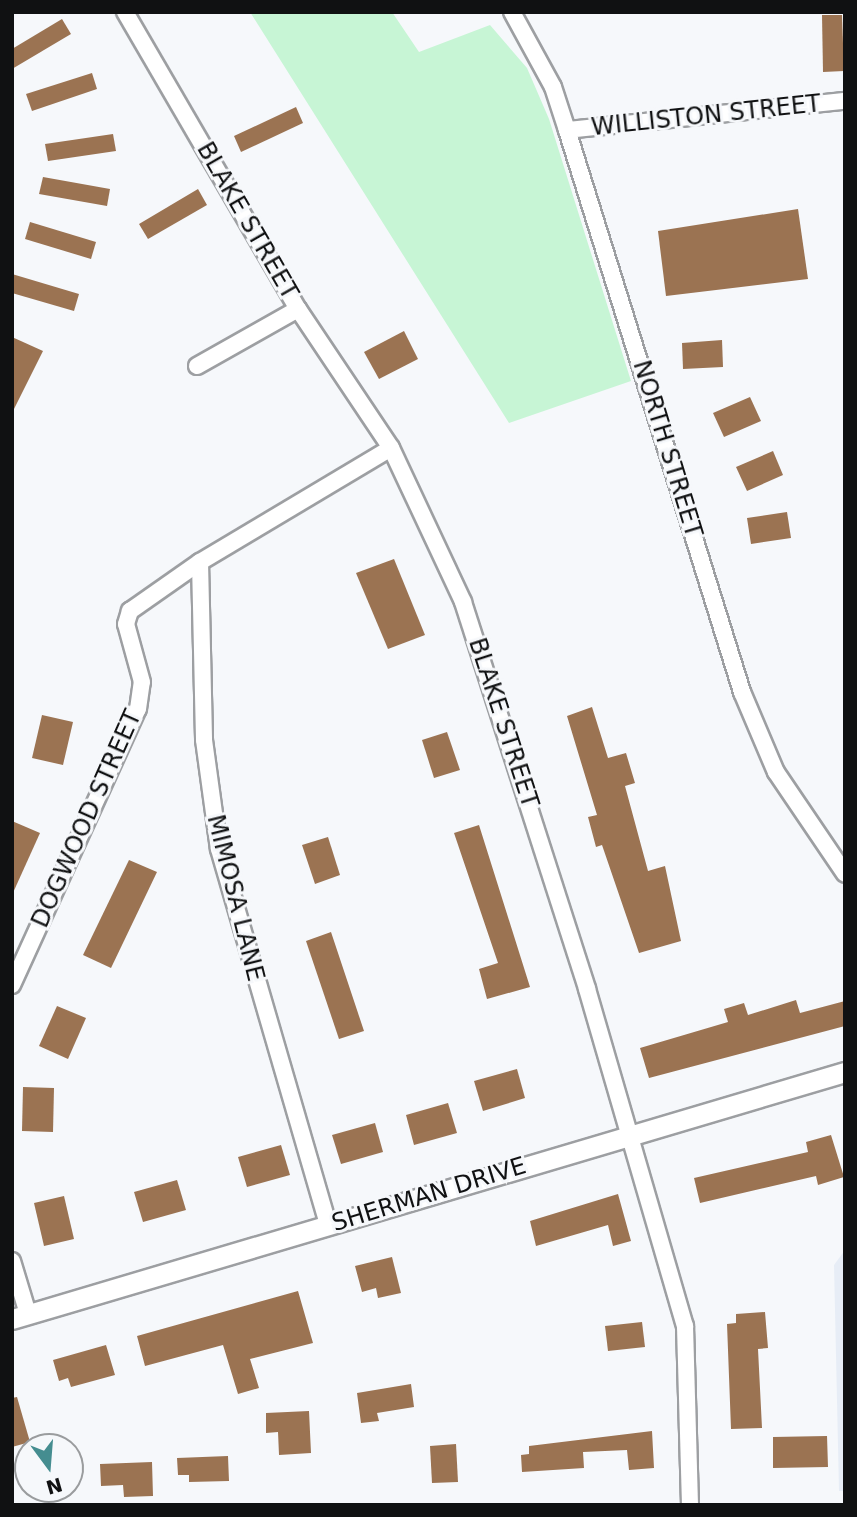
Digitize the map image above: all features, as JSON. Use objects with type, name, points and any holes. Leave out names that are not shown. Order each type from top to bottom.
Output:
[{"type":"street","name":"BLAKE STREET","points":[[125,12],[298,309],[391,448],[487,667],[685,1326],[690,1505]]},
{"type":"street","name":"NORTH STREET","points":[[512,12],[553,87],[742,692],[776,772],[845,874]]},
{"type":"street","name":"WILLISTON STREET","points":[[567,130],[845,101]]},
{"type":"street","points":[[197,366],[298,309]]},
{"type":"street","name":"DOGWOOD STREET","points":[[12,985],[138,709],[142,682],[126,624],[130,611],[200,562],[391,448]]},
{"type":"street","name":"MIMOSA LANE","points":[[200,562],[204,740],[219,849],[328,1225]]},
{"type":"street","name":"SHERMAN DRIVE","points":[[20,1316],[845,1072]]},
{"type":"street","points":[[12,1261],[20,1316]]},
{"type":"shaded area","points":[[845,1250],[845,1491],[839,1491],[834,1265]]},
{"type":"green space","points":[[250,12],[392,12],[419,52],[490,25],[527,68],[549,119],[631,381],[509,423]]},
{"type":"building","points":[[822,15],[842,15],[844,71],[823,72]]},
{"type":"building","points":[[62,19],[71,34],[12,69],[12,49]]},
{"type":"building","points":[[92,73],[97,89],[32,111],[26,94]]},
{"type":"building","points":[[296,107],[303,123],[241,152],[234,136]]},
{"type":"building","points":[[113,134],[116,151],[48,161],[45,144]]},
{"type":"building","points":[[43,177],[110,189],[107,206],[39,194]]},
{"type":"building","points":[[198,189],[207,205],[148,239],[139,224]]},
{"type":"building","points":[[798,209],[808,279],[666,296],[658,231]]},
{"type":"building","points":[[30,222],[96,242],[91,259],[25,239]]},
{"type":"building","points":[[12,274],[79,294],[74,311],[12,293]]},
{"type":"building","points":[[404,331],[418,359],[379,379],[364,352]]},
{"type":"building","points":[[12,337],[43,351],[12,413]]},
{"type":"building","points":[[722,340],[723,367],[683,369],[682,343]]},
{"type":"building","points":[[750,397],[761,421],[724,437],[713,413]]},
{"type":"building","points":[[773,451],[783,475],[747,491],[736,467]]},
{"type":"building","points":[[787,512],[791,538],[751,544],[747,518]]},
{"type":"building","points":[[394,559],[425,635],[388,649],[356,573]]},
{"type":"building","points":[[592,707],[608,758],[626,753],[635,783],[625,786],[648,871],[665,866],[681,941],[639,953],[602,845],[596,847],[588,817],[597,815],[567,716]]},
{"type":"building","points":[[42,715],[73,722],[63,765],[32,758]]},
{"type":"building","points":[[447,732],[460,770],[434,778],[422,740]]},
{"type":"building","points":[[12,821],[40,833],[12,895]]},
{"type":"building","points":[[479,825],[530,987],[487,999],[479,969],[498,963],[454,833]]},
{"type":"building","points":[[328,837],[340,875],[315,884],[302,845]]},
{"type":"building","points":[[129,860],[157,872],[111,968],[83,955]]},
{"type":"building","points":[[331,932],[364,1031],[339,1039],[306,941]]},
{"type":"building","points":[[796,1000],[800,1013],[845,1001],[845,1026],[649,1078],[640,1048],[728,1022],[724,1009],[744,1003],[748,1015]]},
{"type":"building","points":[[57,1006],[86,1018],[68,1059],[39,1046]]},
{"type":"building","points":[[517,1069],[525,1098],[483,1111],[474,1081]]},
{"type":"building","points":[[23,1087],[54,1088],[53,1132],[22,1131]]},
{"type":"building","points":[[448,1103],[457,1133],[414,1145],[406,1115]]},
{"type":"building","points":[[375,1123],[383,1152],[341,1164],[332,1135]]},
{"type":"building","points":[[831,1135],[844,1177],[818,1185],[816,1176],[700,1203],[694,1178],[808,1152],[806,1142]]},
{"type":"building","points":[[281,1145],[290,1175],[247,1187],[238,1157]]},
{"type":"building","points":[[177,1180],[186,1210],[143,1222],[134,1192]]},
{"type":"building","points":[[618,1194],[631,1241],[613,1246],[608,1225],[536,1246],[530,1221]]},
{"type":"building","points":[[64,1196],[74,1239],[44,1246],[34,1203]]},
{"type":"building","points":[[392,1257],[401,1293],[378,1298],[376,1288],[362,1292],[355,1266]]},
{"type":"building","points":[[298,1291],[313,1343],[250,1359],[259,1388],[238,1394],[223,1345],[145,1366],[137,1336]]},
{"type":"building","points":[[765,1312],[768,1348],[758,1349],[762,1428],[731,1429],[727,1324],[736,1323],[736,1314]]},
{"type":"building","points":[[642,1322],[645,1347],[608,1351],[605,1326]]},
{"type":"building","points":[[106,1345],[115,1375],[71,1387],[68,1378],[59,1381],[53,1360]]},
{"type":"building","points":[[411,1384],[414,1407],[377,1413],[379,1421],[361,1423],[357,1393]]},
{"type":"building","points":[[17,1397],[27,1433],[14,1433],[12,1447],[12,1398]]},
{"type":"building","points":[[309,1411],[311,1453],[279,1455],[278,1432],[266,1433],[266,1413]]},
{"type":"building","points":[[652,1431],[654,1468],[629,1470],[627,1450],[583,1452],[584,1468],[522,1472],[521,1455],[529,1454],[529,1446]]},
{"type":"building","points":[[827,1436],[828,1467],[773,1468],[773,1437]]},
{"type":"building","points":[[456,1444],[458,1482],[432,1483],[430,1446]]},
{"type":"building","points":[[228,1456],[229,1481],[189,1482],[189,1475],[178,1475],[177,1458]]},
{"type":"building","points":[[152,1462],[153,1496],[124,1497],[123,1485],[101,1486],[100,1464]]}]
